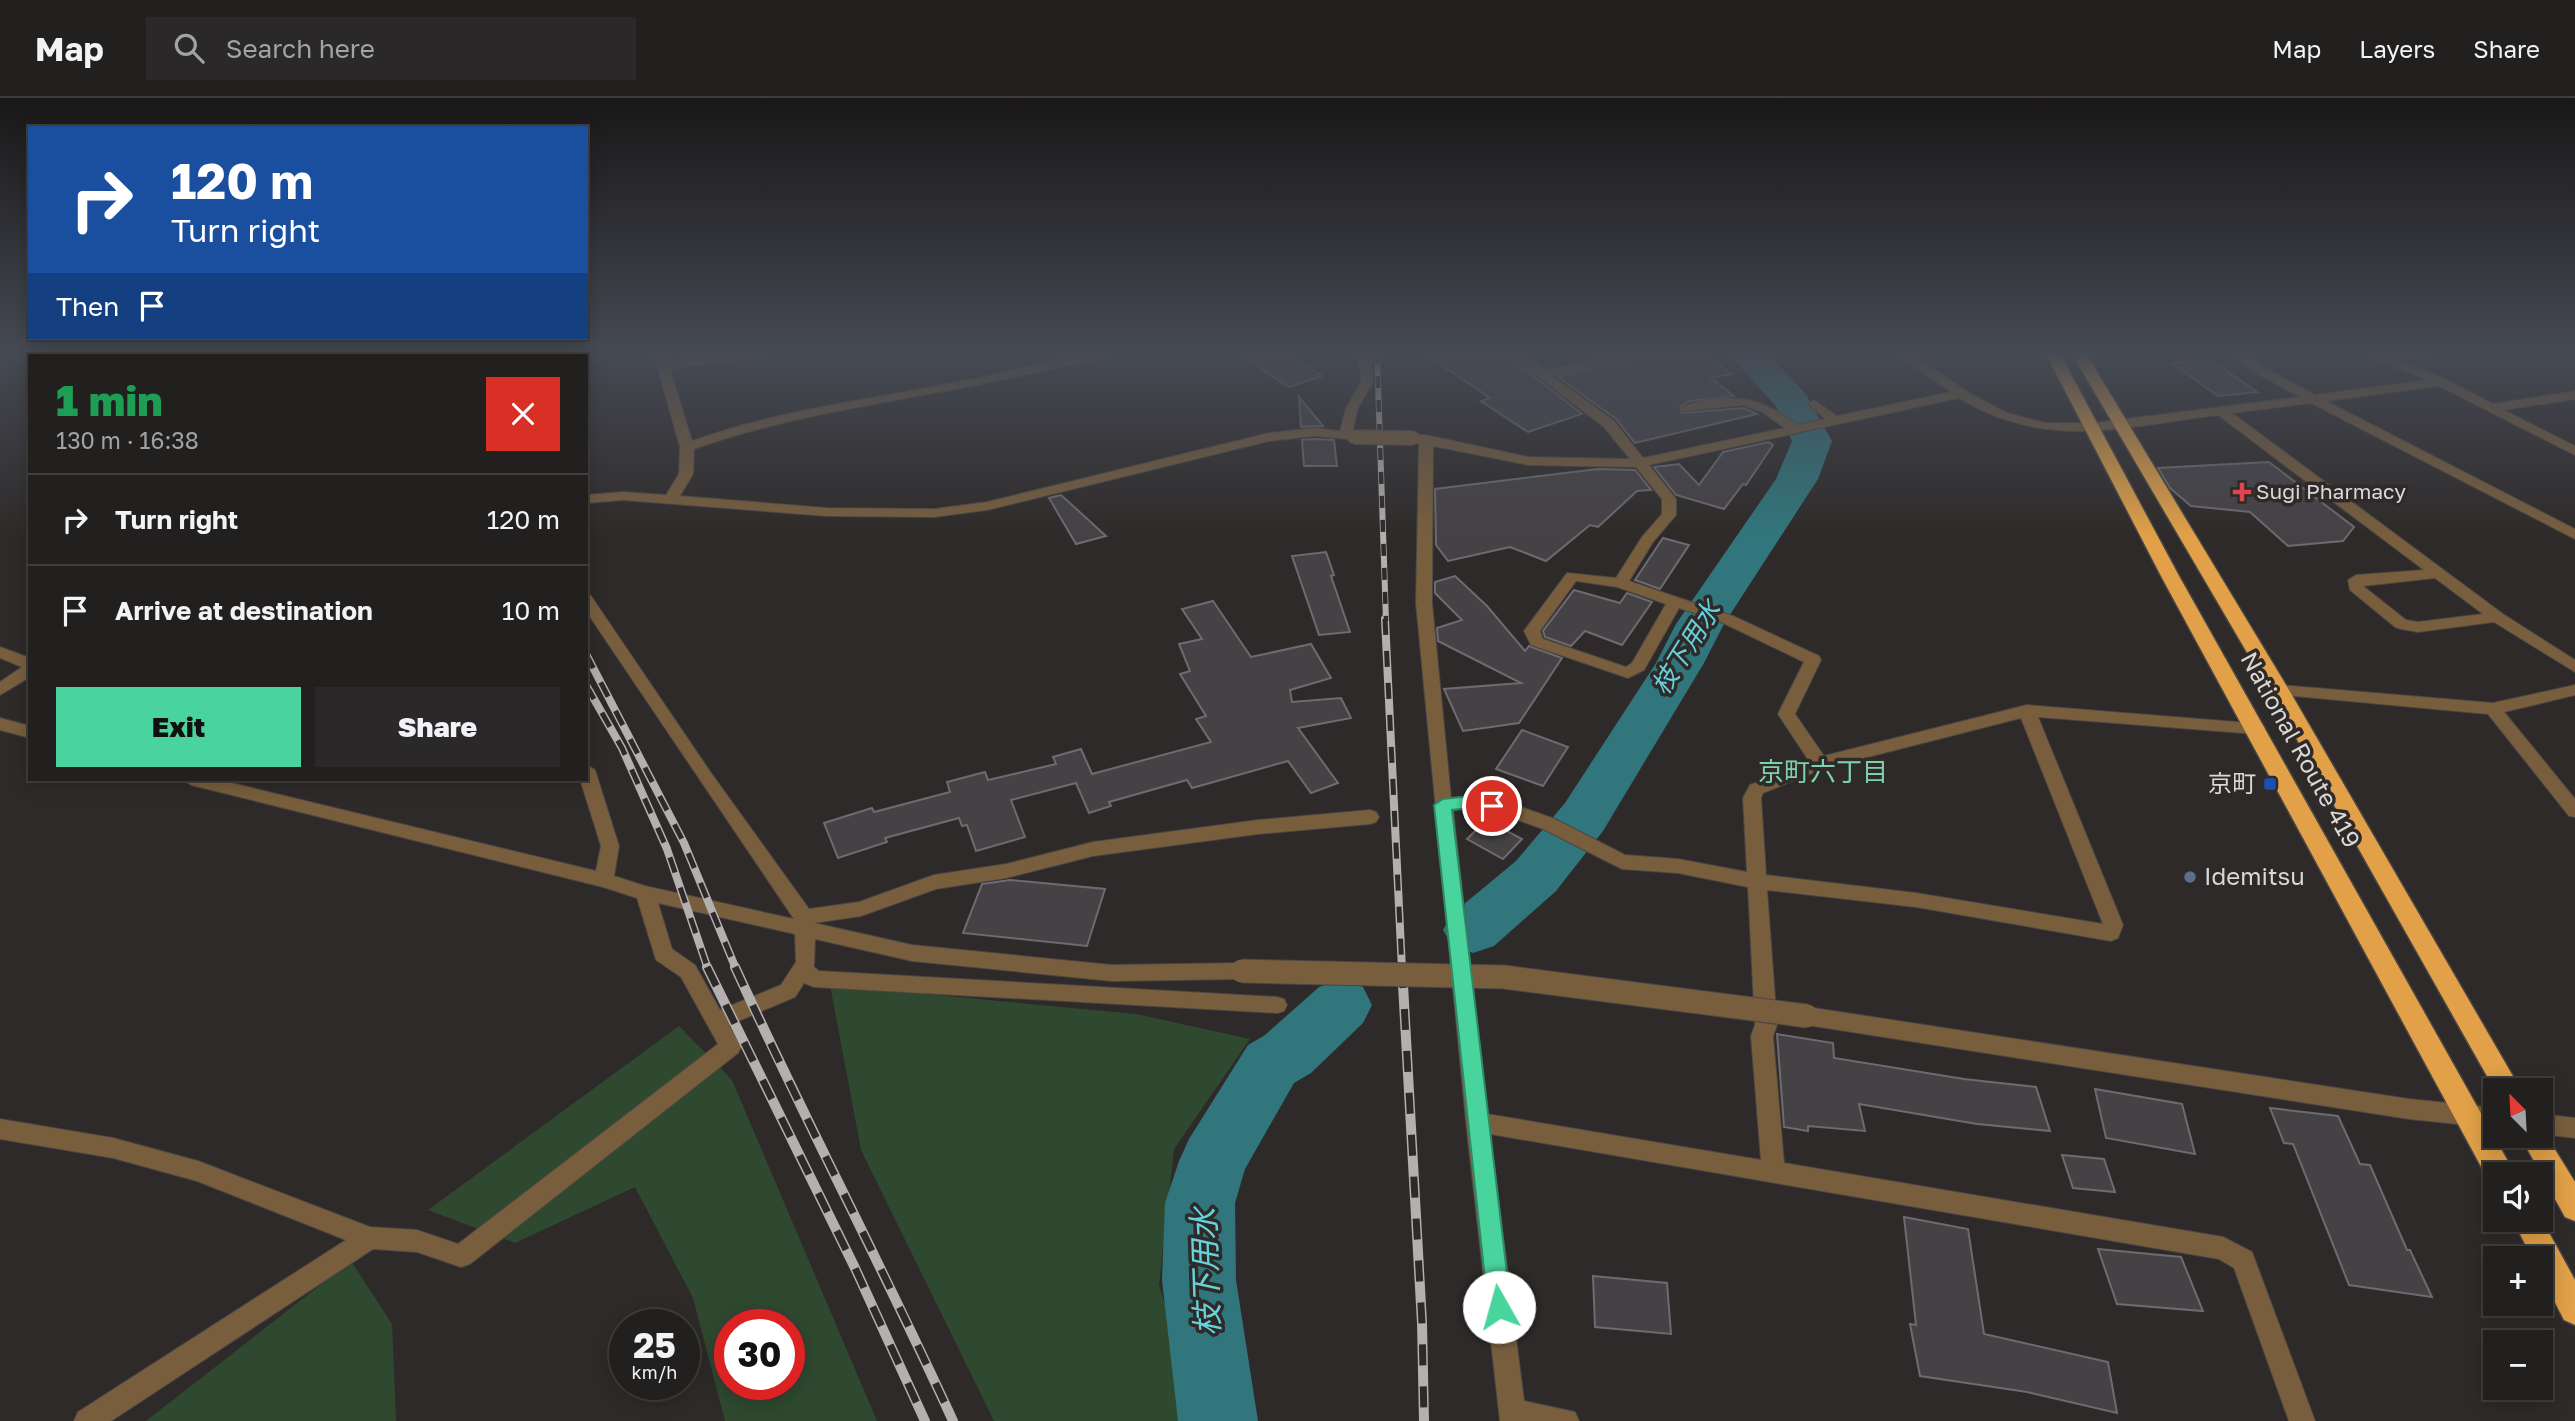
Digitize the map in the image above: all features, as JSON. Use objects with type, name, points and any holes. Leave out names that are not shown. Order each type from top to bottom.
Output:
[{"type":"highway","name":"National Route 419","points":[[2087,414],[2170,576],[2493,1162]]},
{"type":"highway","name":"National Route 419","points":[[2116,414],[2279,690],[2501,1078]]},
{"type":"highway","points":[[2540,1148],[2575,1208]]},
{"type":"highway","points":[[2533,1232],[2575,1310]]},
{"type":"street","points":[[671,499],[686,474],[687,447],[677,414]]},
{"type":"street","points":[[687,447],[795,414]]},
{"type":"street","points":[[1350,436],[1352,414]]},
{"type":"street","points":[[1596,414],[1627,443],[1638,463],[1669,499],[1669,515],[1647,540],[1620,583]]},
{"type":"street","points":[[1775,414],[1796,429]]},
{"type":"street","points":[[1824,414],[1831,421]]},
{"type":"street","points":[[588,499],[623,496],[827,512],[934,513],[987,506],[1269,437],[1314,432],[1420,439],[1528,461],[1638,463],[1865,414]]},
{"type":"street","points":[[2004,414],[2018,421],[2039,426],[2094,426],[2183,414]]},
{"type":"street","points":[[2224,414],[2497,617],[2575,667]]},
{"type":"street","points":[[2341,414],[2575,535]]},
{"type":"street","points":[[2500,414],[2575,451]]},
{"type":"street","points":[[1420,439],[1424,603],[1443,805],[1477,1122],[1513,1417],[1566,1421]]},
{"type":"street","points":[[2438,573],[2356,580],[2355,587],[2401,624],[2417,627],[2497,617]]},
{"type":"street","points":[[1681,602],[1638,666],[1628,673],[1536,642],[1532,631],[1572,576],[1620,583],[1681,602],[1727,619],[1813,660],[1786,714],[1821,763]]},
{"type":"street","points":[[588,601],[804,923],[806,964],[788,991],[716,1021]]},
{"type":"street","points":[[0,652],[28,666]]},
{"type":"street","points":[[0,690],[28,669]]},
{"type":"street","points":[[2279,690],[2493,709],[2575,690]]},
{"type":"street","points":[[2493,709],[2575,811]]},
{"type":"street","points":[[1443,805],[1471,802],[1512,811],[1549,824],[1622,862],[1678,866],[1755,881],[1916,900],[2111,933],[2113,925],[2027,711]]},
{"type":"street","points":[[1773,1171],[1762,1036],[1766,1025],[1755,881],[1752,797],[1756,789],[1821,763],[2027,711],[2256,728]]},
{"type":"street","points":[[0,724],[28,731]]},
{"type":"street","points":[[588,776],[610,846],[604,880]]},
{"type":"street","points":[[199,781],[604,880],[645,893],[804,923],[912,953],[1112,973],[1242,971],[1504,977],[1807,1016],[2409,1109],[2483,1116]]},
{"type":"street","points":[[804,923],[861,909],[934,882],[1006,871],[1093,849],[1258,827],[1370,817]]},
{"type":"street","points":[[0,1129],[113,1148],[198,1171],[370,1238],[417,1241],[461,1256],[730,1047],[688,971],[663,954],[645,893]]},
{"type":"street","points":[[802,970],[814,979],[1277,1005]]},
{"type":"street","points":[[1477,1122],[2233,1252],[2243,1260],[2302,1421]]},
{"type":"street","points":[[2553,1125],[2575,1128]]},
{"type":"street","points":[[87,1421],[370,1238]]},
{"type":"green space","points":[[830,985],[1136,1014],[1250,1039],[1174,1149],[1159,1285],[1201,1421],[994,1421],[861,1150]]},
{"type":"green space","points":[[679,1026],[732,1080],[877,1421],[725,1421],[720,1400],[805,1400],[805,1309],[714,1309],[714,1379],[700,1325],[700,1309],[696,1309],[693,1298],[635,1187],[515,1243],[428,1210]]},
{"type":"green space","points":[[351,1261],[392,1324],[396,1421],[146,1421]]},
{"type":"building","points":[[1300,414],[1313,414],[1323,426],[1301,427]]},
{"type":"building","points":[[1500,414],[1582,414],[1528,432]]},
{"type":"building","points":[[1609,414],[1757,414],[1635,443]]},
{"type":"building","points":[[1302,440],[1334,440],[1337,466],[1304,466]]},
{"type":"building","points":[[1769,442],[1773,445],[1746,485],[1743,484],[1724,509],[1676,495],[1654,467],[1679,464],[1699,485],[1723,452]]},
{"type":"building","name":"Sugi Pharmacy","points":[[2269,462],[2354,527],[2343,541],[2288,546],[2250,512],[2191,506],[2170,488],[2158,468]]},
{"type":"building","points":[[1598,469],[1635,470],[1651,490],[1637,491],[1598,527],[1590,525],[1546,561],[1510,547],[1448,561],[1436,545],[1435,489]]},
{"type":"building","points":[[1061,495],[1106,536],[1076,544],[1049,498]]},
{"type":"building","points":[[1663,538],[1689,545],[1660,589],[1635,580]]},
{"type":"building","points":[[1326,552],[1334,575],[1331,576],[1350,632],[1319,635],[1292,556]]},
{"type":"building","points":[[1455,576],[1487,606],[1525,651],[1529,646],[1562,658],[1519,723],[1463,731],[1444,689],[1521,683],[1438,641],[1437,628],[1462,620],[1435,593],[1435,582]]},
{"type":"building","points":[[1574,590],[1620,603],[1627,593],[1652,602],[1622,645],[1585,631],[1571,646],[1545,637],[1543,631]]},
{"type":"building","points":[[1213,601],[1251,657],[1311,644],[1331,678],[1290,690],[1292,702],[1341,698],[1351,718],[1298,728],[1338,783],[1311,793],[1288,761],[1192,788],[1187,780],[1109,802],[1111,806],[1089,813],[1076,783],[1011,800],[1025,837],[976,851],[967,825],[962,826],[959,818],[885,838],[887,842],[838,858],[824,823],[872,808],[874,812],[950,792],[947,782],[985,772],[988,780],[1056,764],[1053,757],[1081,749],[1092,774],[1211,742],[1196,719],[1206,716],[1180,674],[1190,671],[1179,644],[1202,639],[1182,609]]},
{"type":"building","points":[[1522,730],[1568,747],[1543,786],[1496,769]]},
{"type":"building","points":[[1486,820],[1522,839],[1503,859],[1467,839]]},
{"type":"building","points":[[1010,880],[1105,889],[1087,946],[963,933],[982,884]]},
{"type":"building","points":[[1777,1034],[1833,1043],[1834,1058],[1964,1079],[2036,1087],[2050,1131],[1977,1124],[1859,1104],[1865,1131],[1808,1126],[1808,1131],[1784,1127]]},
{"type":"building","points":[[2095,1089],[2182,1104],[2195,1154],[2106,1138]]},
{"type":"building","points":[[2270,1108],[2338,1116],[2360,1164],[2370,1165],[2407,1250],[2410,1250],[2432,1297],[2349,1285],[2293,1144],[2284,1143]]},
{"type":"building","points":[[2062,1155],[2104,1159],[2115,1192],[2073,1188]]},
{"type":"building","points":[[1904,1217],[1968,1229],[1984,1334],[2108,1362],[2117,1413],[2027,1392],[1920,1376],[1910,1324],[1916,1325]]},
{"type":"building","points":[[2098,1249],[2181,1257],[2203,1311],[2117,1304]]},
{"type":"building","points":[[1593,1276],[1667,1283],[1671,1334],[1595,1327]]},
{"type":"waterway","name":"枝下用水","points":[[1473,930],[1536,876],[1584,817],[1680,663],[1700,624],[1797,479],[1812,441],[1800,414]]},
{"type":"waterway","name":"枝下用水","points":[[1218,1421],[1199,1280],[1200,1203],[1213,1161],[1271,1064],[1288,1054],[1341,1005]]},
{"type":"railway","points":[[1379,414],[1386,621]]},
{"type":"railway","points":[[1385,619],[1402,969]]},
{"type":"railway","points":[[588,658],[684,843],[736,969]]},
{"type":"railway","points":[[588,688],[622,748],[667,849],[708,969]]},
{"type":"railway","points":[[707,967],[855,1268],[925,1421]]},
{"type":"railway","points":[[735,967],[953,1421]]},
{"type":"railway","points":[[1402,967],[1422,1323],[1424,1421]]},
{"type":"place","name":"Sugi Pharmacy","points":[[2242,492]]},
{"type":"place","name":"京町","points":[[2270,784]]},
{"type":"place","name":"Idemitsu","points":[[2190,877]]},
{"type":"district","name":"京町六丁目","points":[[1823,772]]},
{"type":"route","points":[[1492,806],[1471,802],[1443,805],[1499,1307]]}]
